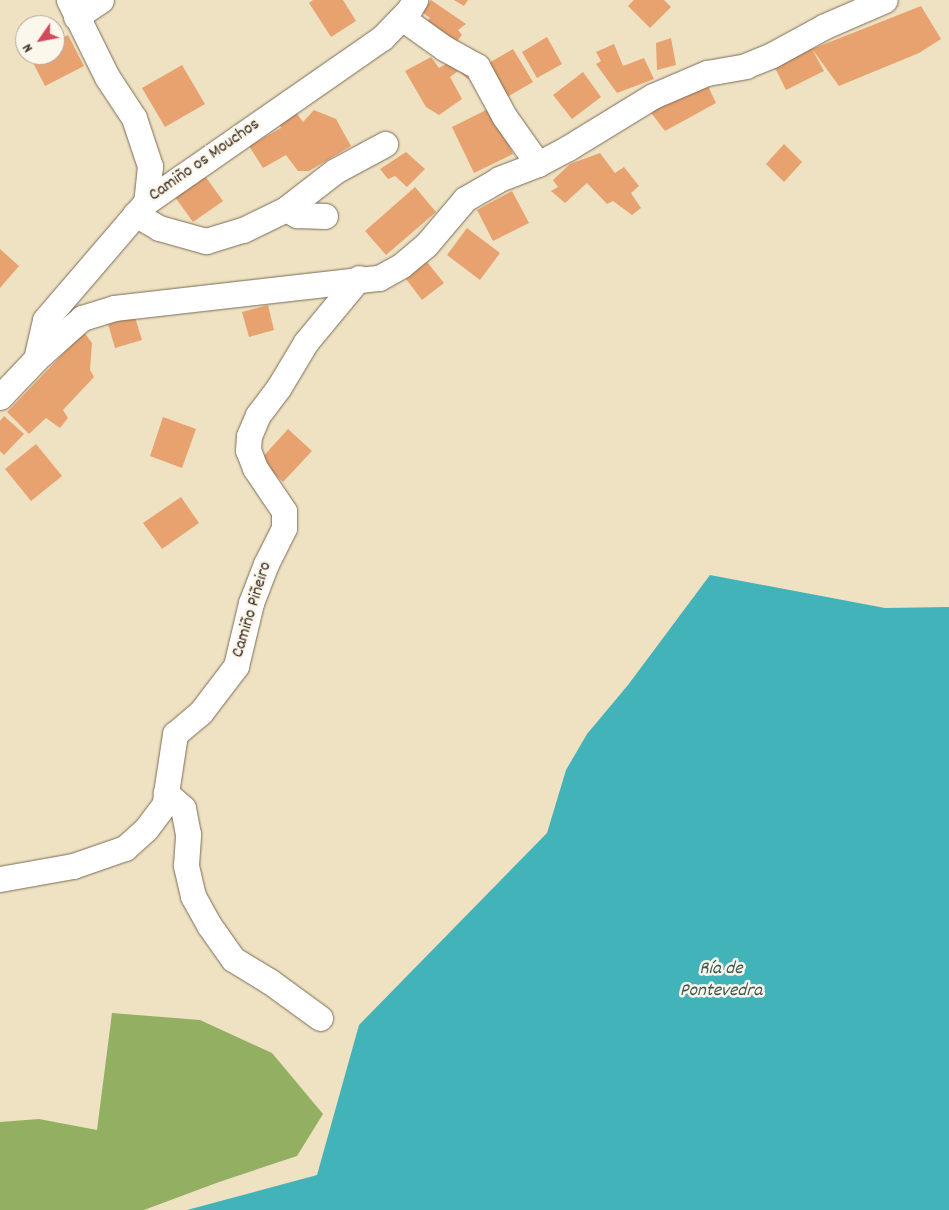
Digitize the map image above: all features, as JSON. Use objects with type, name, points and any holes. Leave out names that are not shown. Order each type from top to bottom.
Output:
[{"type":"street","points":[[101,0],[72,9],[107,77],[134,118],[150,166],[140,208],[159,228],[206,240],[243,230],[286,209],[335,171],[385,144]]},
{"type":"street","points":[[0,397],[36,359],[82,318],[114,308],[359,278],[379,278],[402,265],[426,244],[466,199],[499,179],[538,164],[568,148],[653,96],[707,73],[745,66],[772,55],[825,26],[885,0]]},
{"type":"street","points":[[409,9],[444,48],[476,66],[504,116],[538,164]]},
{"type":"street","name":"Camiño os Mouchos","points":[[36,359],[45,320],[140,208],[382,38],[409,9]]},
{"type":"street","points":[[286,209],[297,215],[325,216]]},
{"type":"street","name":"Camiño Piñeiro","points":[[0,878],[73,866],[125,848],[146,829],[165,804],[176,734],[201,712],[236,666],[251,603],[266,564],[284,528],[284,511],[255,468],[248,450],[249,436],[258,415],[279,386],[306,342],[359,278]]},
{"type":"street","points":[[166,793],[183,808],[188,834],[186,865],[194,896],[232,960],[269,981],[320,1018]]},
{"type":"green space","points":[[112,1013],[200,1020],[272,1053],[323,1114],[297,1156],[144,1210],[0,1210],[0,1122],[39,1119],[97,1130]]},
{"type":"water","name":"Ría de Pontevedra","points":[[710,575],[885,608],[949,607],[949,1210],[187,1210],[317,1175],[359,1025],[547,833],[566,770],[587,734],[628,685]]},
{"type":"building","points":[[313,0],[343,0],[356,21],[331,37],[309,3]]},
{"type":"building","points":[[431,0],[466,24],[458,30],[462,35],[454,45],[427,21],[430,18],[422,12]]},
{"type":"building","points":[[454,0],[468,0],[464,6]]},
{"type":"building","points":[[634,0],[664,0],[671,7],[650,28],[628,6]]},
{"type":"building","points":[[921,6],[941,39],[919,53],[839,86],[812,49]]},
{"type":"building","points":[[68,35],[84,66],[45,86],[34,65],[65,65],[65,36]]},
{"type":"building","points":[[547,37],[562,64],[537,78],[522,52]]},
{"type":"building","points":[[671,38],[676,65],[657,70],[656,43]]},
{"type":"building","points":[[614,44],[623,66],[644,58],[654,79],[617,93],[596,64],[601,61],[596,52]]},
{"type":"building","points":[[810,45],[824,71],[786,90],[773,64]]},
{"type":"building","points":[[513,49],[533,82],[507,97],[487,64]]},
{"type":"building","points":[[431,57],[439,68],[454,59],[476,77],[468,79],[458,71],[450,77],[462,99],[439,115],[426,107],[405,71]]},
{"type":"building","points":[[182,65],[205,104],[165,127],[142,88]]},
{"type":"building","points":[[583,72],[601,97],[572,119],[553,95]]},
{"type":"building","points":[[707,84],[716,103],[665,131],[649,110]]},
{"type":"building","points":[[492,107],[513,154],[474,173],[452,127]]},
{"type":"building","points":[[314,110],[336,119],[351,146],[309,171],[298,171],[286,155],[263,168],[249,146],[281,128],[278,119],[295,111],[303,122]]},
{"type":"building","points":[[784,144],[802,162],[784,182],[766,164]]},
{"type":"building","points":[[406,152],[425,169],[407,187],[395,176],[388,179],[380,169]]},
{"type":"building","points":[[600,153],[615,173],[624,167],[639,186],[631,193],[641,208],[632,215],[613,201],[607,204],[587,183],[565,203],[551,191],[558,187],[553,180],[570,164]]},
{"type":"building","points":[[205,176],[223,201],[193,222],[175,197]]},
{"type":"building","points":[[415,187],[436,212],[386,255],[365,231]]},
{"type":"building","points":[[512,191],[529,223],[493,241],[477,210]]},
{"type":"building","points":[[467,228],[500,253],[480,280],[447,255]]},
{"type":"building","points":[[0,249],[19,266],[0,288]]},
{"type":"building","points":[[427,262],[444,283],[422,300],[406,279]]},
{"type":"building","points":[[268,305],[274,330],[249,337],[242,312]]},
{"type":"building","points":[[135,317],[142,340],[115,348],[108,324]]},
{"type":"building","points":[[84,332],[92,343],[90,370],[94,377],[63,410],[68,418],[60,428],[46,418],[29,434],[7,412]]},
{"type":"building","points":[[4,416],[24,434],[4,455],[0,451],[0,421]]},
{"type":"building","points":[[163,417],[196,429],[182,468],[150,456]]},
{"type":"building","points":[[288,429],[312,451],[283,482],[260,460]]},
{"type":"building","points":[[36,444],[62,476],[31,501],[5,469]]},
{"type":"building","points":[[181,497],[199,523],[162,549],[143,523]]}]
